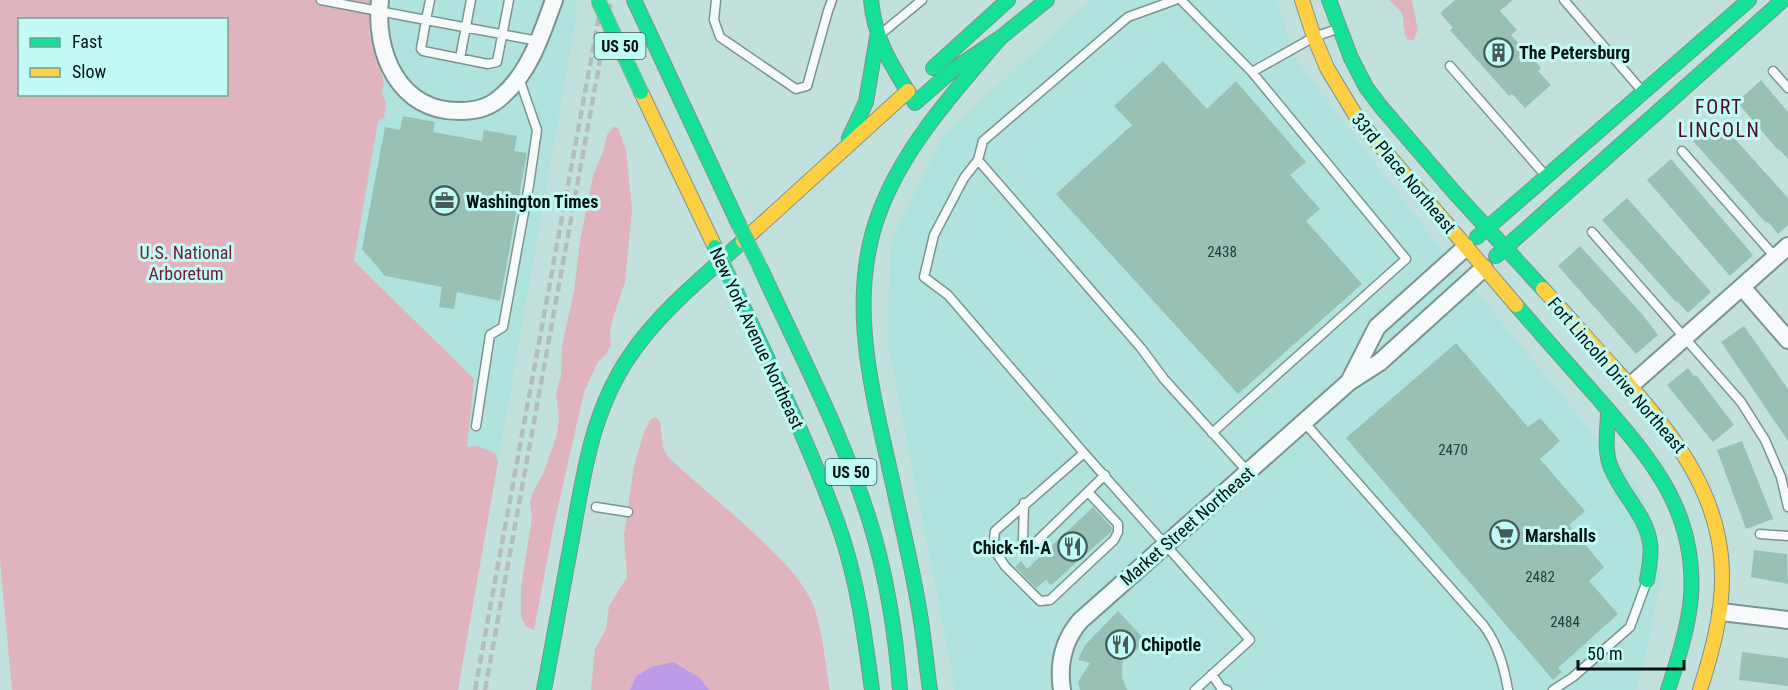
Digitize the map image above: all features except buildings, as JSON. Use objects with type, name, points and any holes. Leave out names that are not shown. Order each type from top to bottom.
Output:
[{"type":"main road","name":"New York Avenue Northeast","points":[[598,0],[716,247],[830,503],[857,594],[872,690]]},
{"type":"main road","name":"New York Avenue Northeast","points":[[634,0],[739,225],[748,266],[836,433],[869,521],[885,583],[900,690]]},
{"type":"main road","points":[[872,0],[872,21],[877,37],[884,52],[914,93],[915,123],[877,218],[869,247],[863,295],[863,328],[867,360],[919,609],[930,690]]},
{"type":"main road","points":[[544,690],[589,447],[600,410],[618,371],[641,339],[666,311],[843,150],[914,93],[1008,0]]},
{"type":"main road","points":[[914,93],[1000,38],[1047,0]]},
{"type":"main road","name":"33rd Place Northeast","points":[[1302,0],[1314,37],[1336,86],[1359,121],[1466,247]]},
{"type":"main road","name":"33rd Place Northeast","points":[[1329,0],[1338,28],[1356,69],[1377,101],[1487,228]]},
{"type":"main road","points":[[1466,247],[1749,0]]},
{"type":"main road","points":[[1484,268],[1783,0]]},
{"type":"main road","points":[[843,150],[866,102],[877,37]]},
{"type":"main road","points":[[893,182],[951,97],[1000,38]]},
{"type":"main road","points":[[1644,93],[1660,109]]},
{"type":"main road","name":"Fort Lincoln Drive Northeast","points":[[1487,228],[1630,386],[1678,444],[1696,471],[1708,498],[1717,532],[1722,565],[1721,612],[1700,690]]},
{"type":"main road","points":[[721,285],[748,266],[764,246]]},
{"type":"main road","name":"Fort Lincoln Drive Northeast","points":[[1466,247],[1644,450],[1663,477],[1677,505],[1686,537],[1691,571],[1691,602],[1685,635],[1668,690]]},
{"type":"main road","points":[[1608,410],[1607,447],[1610,463],[1620,485],[1642,519],[1650,540],[1651,560],[1647,580]]},
{"type":"main road","points":[[830,503],[842,588]]},
{"type":"street","points":[[379,6],[382,45],[395,75],[409,94],[430,106],[453,111],[486,107],[503,96],[518,78],[538,41],[554,0]]},
{"type":"street","points":[[1630,386],[1788,246]]},
{"type":"street","name":"Market Street Northeast","points":[[1349,382],[1377,327],[1466,247]]},
{"type":"street","name":"Market Street Northeast","points":[[1062,690],[1060,671],[1062,656],[1075,626],[1349,382],[1380,362],[1484,268]]},
{"type":"street","points":[[1742,287],[1788,340]]},
{"type":"street","points":[[1721,612],[1788,620]]},
{"type":"lane","points":[[321,0],[379,6],[426,20],[538,41]]},
{"type":"lane","points":[[430,0],[423,51],[488,64],[497,62],[509,0]]},
{"type":"lane","points":[[460,58],[471,0]]},
{"type":"lane","points":[[716,0],[714,20],[720,37],[796,89],[807,86],[832,0]]},
{"type":"lane","points":[[877,37],[922,0]]},
{"type":"lane","points":[[1175,0],[1128,17],[983,141],[978,160],[964,178],[934,235],[924,277],[948,295],[1250,640],[1195,690]]},
{"type":"lane","points":[[1181,0],[1252,72],[1406,258],[1212,433]]},
{"type":"lane","points":[[1564,0],[1644,93]]},
{"type":"lane","points":[[1252,72],[1314,37],[1338,28]]},
{"type":"lane","points":[[1450,66],[1545,176]]},
{"type":"lane","points":[[1773,71],[1788,88]]},
{"type":"lane","points":[[476,426],[490,335],[503,327],[528,196],[537,130],[518,78]]},
{"type":"lane","points":[[1682,151],[1775,257]]},
{"type":"lane","points":[[978,160],[1114,316],[1164,379],[1248,472]]},
{"type":"lane","points":[[1592,232],[1741,402],[1765,440],[1781,477],[1788,507]]},
{"type":"lane","points":[[1304,422],[1484,626],[1496,644],[1508,690]]},
{"type":"lane","points":[[1084,453],[1024,503],[995,531],[993,548],[1005,566],[1040,601],[1050,600],[1114,540],[1118,532],[1118,524],[1088,492]]},
{"type":"lane","points":[[1024,503],[1023,540],[1031,547],[1105,475]]},
{"type":"lane","points":[[596,507],[627,512]]},
{"type":"lane","points":[[1760,534],[1788,536]]},
{"type":"lane","points":[[1553,690],[1574,677],[1630,627],[1647,580]]},
{"type":"lane","points":[[1212,674],[1221,688],[1227,690]]},
{"type":"shaded area","points":[[391,0],[575,0],[578,7],[498,462],[466,452],[474,379],[354,262],[384,82],[386,27]]},
{"type":"shaded area","points":[[1091,0],[1276,0],[1298,62],[1434,240],[1642,493],[1661,579],[1636,690],[954,690],[887,339],[891,241],[944,134]]},
{"type":"shaded area","points":[[673,662],[700,678],[709,690],[630,690],[636,676],[652,667]]},
{"type":"green space","name":"U.S. National Arboretum","points":[[0,0],[373,0],[369,33],[384,82],[382,94],[386,103],[384,118],[378,121],[354,261],[474,379],[467,447],[478,446],[495,453],[498,462],[458,690],[12,690],[0,560]]},
{"type":"green space","points":[[1389,0],[1412,0],[1418,30],[1413,41],[1407,39],[1405,34],[1402,13]]},
{"type":"green space","points":[[613,127],[618,128],[626,150],[632,209],[625,282],[612,321],[611,345],[606,355],[598,362],[584,392],[553,529],[534,630],[526,627],[521,617],[521,587],[532,517],[530,503],[557,435],[559,418],[556,393],[561,376],[562,346],[574,291],[580,241],[593,176],[607,135]]},
{"type":"green space","points":[[655,417],[660,421],[663,448],[668,457],[768,547],[801,583],[811,600],[818,620],[830,690],[591,690],[595,649],[606,629],[609,606],[627,577],[624,535],[634,466],[643,435],[650,420]]},
{"type":"railway","points":[[475,690],[602,0]]},
{"type":"railway","points":[[485,690],[611,0]]},
{"type":"traffic: fast","points":[[598,0],[641,92]]},
{"type":"traffic: fast","points":[[634,0],[739,225]]},
{"type":"traffic: fast","points":[[871,0],[876,29],[886,54],[915,103]]},
{"type":"traffic: fast","points":[[933,68],[1008,0]]},
{"type":"traffic: fast","points":[[915,103],[954,69],[1000,38],[1047,0]]},
{"type":"traffic: fast","points":[[1329,0],[1351,58],[1366,87],[1454,192],[1543,289]]},
{"type":"traffic: fast","points":[[1477,237],[1749,0]]},
{"type":"traffic: fast","points":[[1496,256],[1783,0]]},
{"type":"traffic: fast","points":[[849,138],[866,102],[877,37]]},
{"type":"traffic: fast","points":[[930,690],[914,581],[872,390],[864,316],[864,280],[870,244],[891,184],[933,118],[1000,38]]},
{"type":"traffic: fast","points":[[739,225],[760,267]]},
{"type":"traffic: fast","points":[[544,690],[581,487],[598,420],[607,398],[629,357],[654,325],[682,296],[743,241]]},
{"type":"traffic: fast","points":[[715,247],[735,289]]},
{"type":"traffic: fast","points":[[760,267],[836,431],[862,498],[887,591],[894,630],[900,690]]},
{"type":"traffic: fast","points":[[735,289],[804,440],[841,533],[864,630],[872,690]]},
{"type":"traffic: fast","points":[[1516,305],[1635,442],[1652,464],[1678,512],[1691,566],[1691,597],[1685,632],[1668,690]]},
{"type":"traffic: fast","points":[[1608,410],[1607,445],[1610,465],[1648,532],[1650,557],[1647,580]]},
{"type":"traffic: slow","points":[[1302,0],[1327,68],[1359,121],[1516,305]]},
{"type":"traffic: slow","points":[[743,241],[908,91]]},
{"type":"traffic: slow","points":[[641,92],[715,247]]},
{"type":"traffic: slow","points":[[1543,289],[1653,413],[1688,461],[1712,514],[1719,542],[1722,573],[1721,603],[1716,632],[1700,690]]},
{"type":"place","name":"The Petersburg","points":[[1498,52]]},
{"type":"place","name":"Washington Times","points":[[445,201]]},
{"type":"place","name":"Marshalls","points":[[1504,535]]},
{"type":"place","name":"Chick-fil-A","points":[[1072,547]]},
{"type":"place","name":"Chipotle","points":[[1120,644]]},
{"type":"district","name":"FORT LINCOLN","points":[[1719,118]]}]
